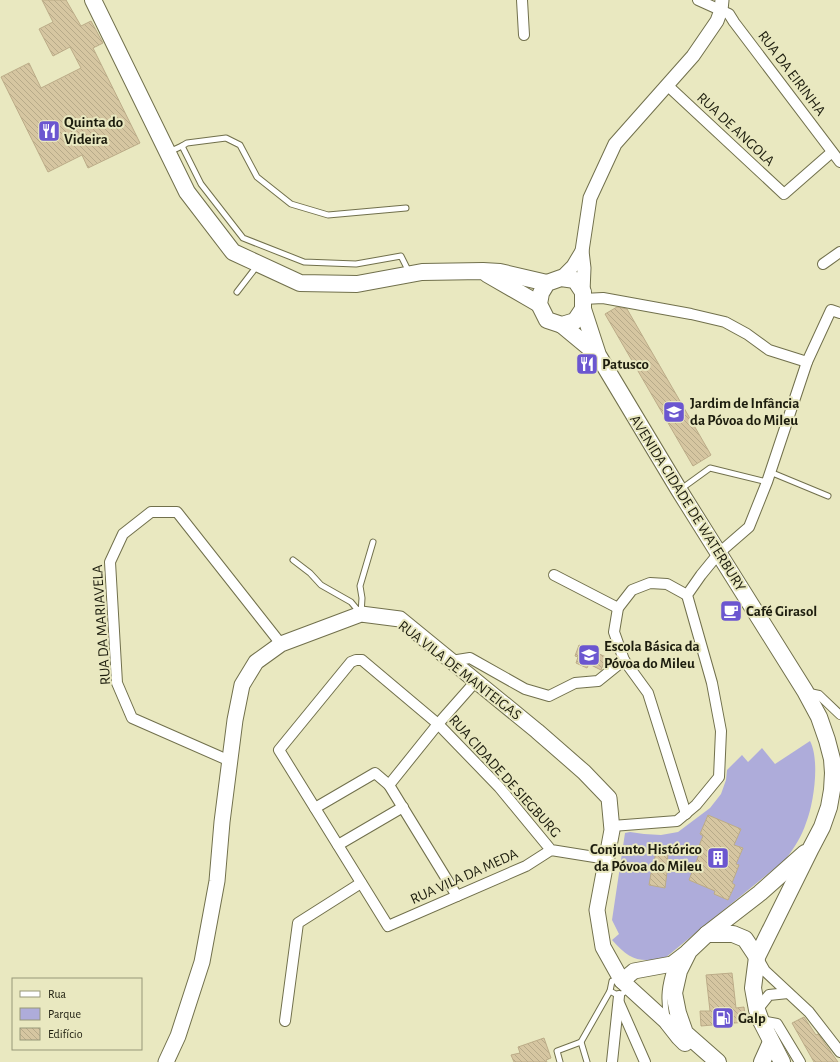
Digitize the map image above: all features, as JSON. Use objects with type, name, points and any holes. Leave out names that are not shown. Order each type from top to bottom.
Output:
[{"type":"main road","points":[[93,0],[187,192],[233,252],[300,283],[357,284],[422,272],[483,271],[554,280],[575,280],[583,300],[598,355]]},
{"type":"main road","points":[[483,271],[539,304],[547,320],[562,325],[598,355]]},
{"type":"main road","points":[[539,304],[541,293],[554,280]]},
{"type":"main road","points":[[562,325],[575,321],[583,300]]},
{"type":"main road","name":"AVENIDA CIDADE DE WATERBURY","points":[[598,355],[679,490],[804,691],[819,717],[832,759],[832,790],[829,807],[822,827],[757,957],[753,988],[759,1015],[782,1062]]},
{"type":"main road","name":"RUA VILA DE MANTEIGAS","points":[[166,1062],[178,1036],[202,962],[217,881],[222,822],[242,685],[256,662],[282,644],[361,614],[400,619],[584,772],[609,798],[612,830],[597,910],[603,947],[622,980],[668,1022],[691,1037]]},
{"type":"main road","points":[[622,980],[634,971],[672,964],[715,934],[811,848]]},
{"type":"main road","points":[[715,934],[733,934],[745,939],[757,957]]},
{"type":"main road","points":[[691,1037],[684,1005],[684,986],[688,972],[697,956],[715,934]]},
{"type":"main road","points":[[689,951],[679,971],[674,993],[678,1013],[691,1037],[718,1062]]},
{"type":"main road","points":[[668,1022],[678,1037],[707,1062]]},
{"type":"main road","points":[[762,1062],[771,1042]]},
{"type":"street","points":[[522,0],[524,34]]},
{"type":"street","name":"RUA DA EIRINHA","points":[[698,0],[729,14],[840,162]]},
{"type":"street","points":[[720,10],[693,56],[615,144],[590,198],[582,251],[584,268],[583,300],[603,298],[691,314],[725,322],[747,334],[769,350],[807,362]]},
{"type":"street","name":"RUA DE ANGOLA","points":[[667,85],[784,194],[832,152]]},
{"type":"street","points":[[554,280],[573,266],[582,251]]},
{"type":"street","points":[[823,264],[840,252]]},
{"type":"street","points":[[688,595],[701,575],[719,553],[749,528],[769,477],[807,362],[831,310],[840,313]]},
{"type":"street","name":"RUA DA MARIAVELA","points":[[230,761],[132,718],[117,683],[110,562],[123,534],[151,512],[177,512],[282,644]]},
{"type":"street","points":[[554,575],[618,608]]},
{"type":"street","points":[[612,826],[677,821],[686,814],[696,805],[719,777],[721,731],[712,683],[688,595],[667,584],[650,583],[632,590],[618,608],[614,632],[624,660],[648,693],[686,814]]},
{"type":"street","points":[[451,661],[470,658],[525,689],[549,696],[574,683],[598,680],[624,660]]},
{"type":"street","name":"RUA CIDADE DE SIEGBURG","points":[[315,808],[279,750],[351,662],[362,660],[438,724],[499,787],[551,850],[607,859]]},
{"type":"street","points":[[389,785],[438,724],[476,681]]},
{"type":"street","points":[[804,691],[819,695],[840,715]]},
{"type":"street","points":[[285,1021],[298,923],[361,883],[315,808],[374,773],[389,785],[457,896]]},
{"type":"street","points":[[338,845],[403,807]]},
{"type":"street","name":"RUA VILA DA MEDA","points":[[361,883],[388,926],[526,866],[551,850]]},
{"type":"street","points":[[757,957],[765,971],[818,1023],[840,1052]]},
{"type":"street","points":[[788,992],[769,995],[759,1015],[777,1024],[800,1062]]},
{"type":"street","points":[[612,1062],[619,999]]},
{"type":"street","points":[[619,999],[645,1062]]},
{"type":"lane","points":[[168,153],[187,143],[226,138],[240,145],[257,177],[291,204],[328,216],[406,208]]},
{"type":"lane","points":[[182,146],[201,184],[243,238],[304,262],[356,264],[401,256],[410,275]]},
{"type":"lane","points":[[237,292],[258,264]]},
{"type":"lane","points":[[679,490],[710,468],[769,477],[828,496]]},
{"type":"lane","points":[[361,614],[362,598],[360,586],[374,542]]},
{"type":"lane","points":[[293,560],[321,584],[351,602],[361,614]]},
{"type":"lane","points":[[668,1022],[664,998],[665,983],[672,964]]},
{"type":"lane","points":[[560,1062],[557,1051],[581,1042],[610,991],[612,981],[622,980],[626,991],[619,999],[610,991]]},
{"type":"lane","points":[[581,1042],[587,1062]]},
{"type":"green space","points":[[810,741],[815,759],[815,782],[809,815],[802,833],[786,859],[665,958],[641,960],[630,956],[618,947],[612,940],[619,934],[612,920],[625,833],[630,832],[661,835],[678,832],[710,808],[721,794],[726,780],[727,770],[742,755],[748,762],[762,748],[775,764]]},
{"type":"building","points":[[42,0],[66,0],[81,26],[91,21],[103,43],[93,48],[140,143],[88,168],[82,155],[48,172],[1,77],[29,63],[41,88],[81,68],[70,47],[53,56],[39,29],[53,22]]},
{"type":"building","points":[[617,307],[627,309],[711,455],[693,466],[605,314]]},
{"type":"building","points":[[579,645],[606,657],[601,670],[589,664],[587,668],[576,663],[578,657],[575,656]]},
{"type":"building","name":"Conjunto Histórico da Póvoa do Mileu","points":[[708,815],[741,829],[734,845],[743,848],[736,864],[739,865],[732,883],[735,885],[728,900],[714,894],[715,891],[689,880],[700,852],[697,851],[703,836],[700,834]]},
{"type":"building","points":[[656,852],[668,854],[665,888],[649,885]]},
{"type":"building","points":[[732,973],[736,1008],[744,1007],[746,1022],[701,1026],[700,1011],[710,1011],[706,975]]},
{"type":"building","points":[[804,1017],[816,1035],[818,1034],[838,1062],[814,1062],[792,1023]]},
{"type":"building","points":[[544,1038],[551,1058],[546,1060],[547,1062],[514,1062],[511,1055],[520,1053],[518,1047]]},
{"type":"place","name":"Quinta do Videira","points":[[49,131]]},
{"type":"place","name":"Patusco","points":[[587,364]]},
{"type":"place","name":"Jardim de Infância da Póvoa do Mileu","points":[[674,412]]},
{"type":"place","name":"Café Girasol","points":[[731,611]]},
{"type":"place","name":"Escola Básica da Póvoa do Mileu","points":[[589,655]]},
{"type":"place","name":"Conjunto Histórico da Póvoa do Mileu","points":[[718,858]]},
{"type":"place","name":"Galp","points":[[723,1018]]}]
